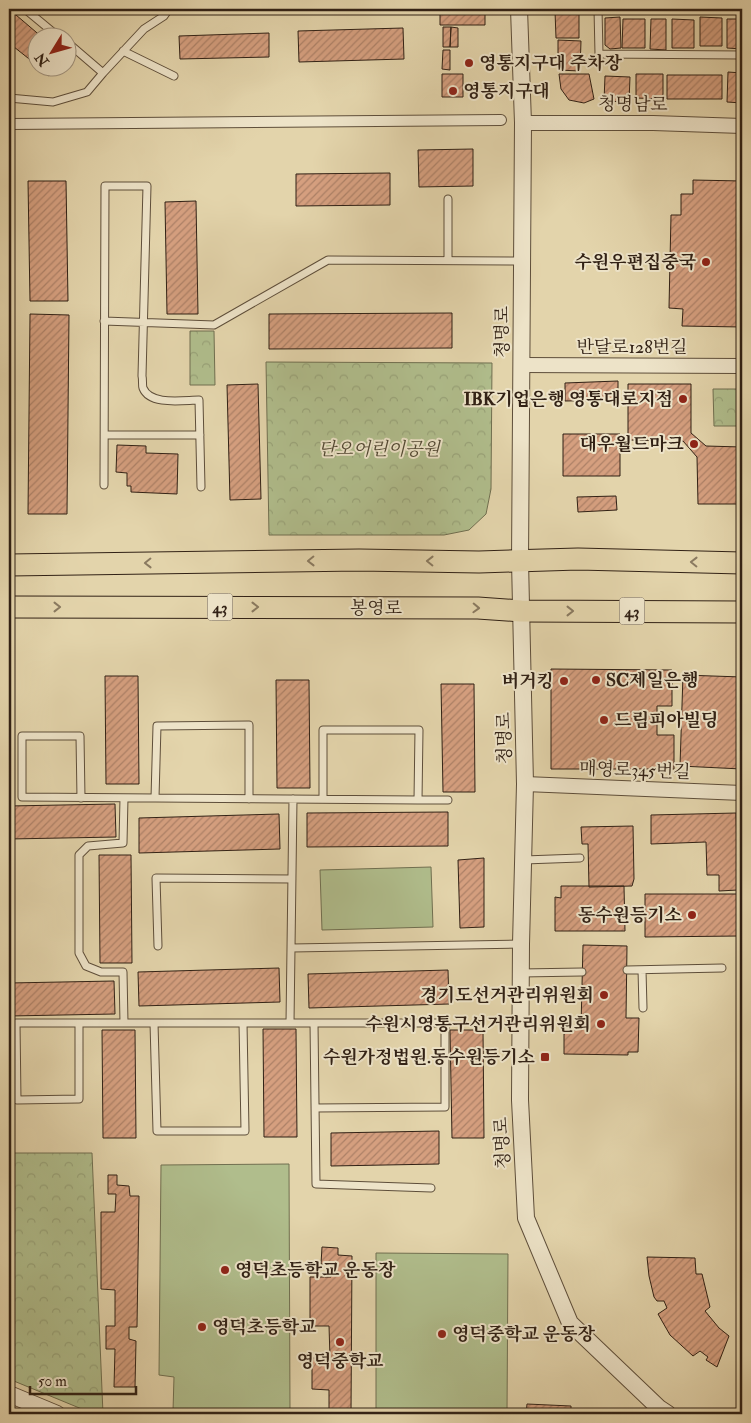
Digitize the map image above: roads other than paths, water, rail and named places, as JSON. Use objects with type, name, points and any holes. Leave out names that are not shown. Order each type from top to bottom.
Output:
[{"type":"main road","points":[[9,565],[578,559],[742,563]]},
{"type":"main road","name":"봉영로","points":[[9,606],[478,608],[521,611],[742,612]]},
{"type":"street","name":"청명로","points":[[519,9],[523,123],[520,561],[525,784],[520,1100],[526,1218],[570,1323],[659,1408],[668,1414]]},
{"type":"street","points":[[9,124],[501,120]]},
{"type":"street","name":"청명남로","points":[[523,123],[653,123],[742,126]]},
{"type":"street","name":"반달로128번길","points":[[522,365],[742,366]]},
{"type":"street","name":"매영로345번길","points":[[525,784],[742,793]]},
{"type":"street","points":[[9,1394],[57,1414]]},
{"type":"lane","points":[[25,9],[48,28]]},
{"type":"lane","points":[[9,98],[53,102],[87,92],[144,29],[164,16],[169,9]]},
{"type":"lane","points":[[598,9],[599,54],[742,55]]},
{"type":"lane","points":[[123,51],[174,76]]},
{"type":"lane","points":[[78,52],[103,73]]},
{"type":"lane","points":[[104,485],[105,186],[147,186],[142,376],[144,388],[150,396],[158,400],[199,400],[201,487]]},
{"type":"lane","points":[[448,199],[448,259]]},
{"type":"lane","points":[[104,321],[214,324],[328,260],[448,259],[522,261]]},
{"type":"lane","points":[[105,435],[200,436]]},
{"type":"lane","points":[[155,798],[157,726],[249,725],[249,799]]},
{"type":"lane","points":[[323,799],[323,730],[419,730],[418,800]]},
{"type":"lane","points":[[81,798],[80,736],[22,736],[22,797],[81,798],[448,800]]},
{"type":"lane","points":[[124,798],[123,843],[88,846],[80,855],[79,953],[86,966],[101,972],[122,972],[124,1023]]},
{"type":"lane","points":[[290,1023],[293,799]]},
{"type":"lane","points":[[523,860],[580,858]]},
{"type":"lane","points":[[158,946],[156,878],[292,879]]},
{"type":"lane","points":[[292,948],[521,944]]},
{"type":"lane","points":[[627,970],[722,968]]},
{"type":"lane","points":[[642,970],[643,1008]]},
{"type":"lane","points":[[521,973],[582,972]]},
{"type":"lane","points":[[78,1023],[79,1099],[17,1100],[16,1022],[444,1023],[445,1108],[315,1108]]},
{"type":"lane","points":[[154,1023],[157,1131],[245,1131],[243,1023]]},
{"type":"lane","points":[[314,1023],[316,1184],[431,1188]]},
{"type":"place","name":"영통지구대 주차장","points":[[469,63]]},
{"type":"place","name":"영통지구대","points":[[453,91]]},
{"type":"place","name":"수원우편집중국","points":[[706,262]]},
{"type":"place","name":"IBK기업은행 영통대로지점","points":[[683,399]]},
{"type":"place","name":"대우월드마크","points":[[694,444]]},
{"type":"place","name":"SC제일은행","points":[[596,680]]},
{"type":"place","name":"버거킹","points":[[564,681]]},
{"type":"place","name":"드림피아빌딩","points":[[604,720]]},
{"type":"place","name":"동수원등기소","points":[[692,915]]},
{"type":"place","name":"경기도선거관리위원회","points":[[604,995]]},
{"type":"place","name":"수원시영통구선거관리위원회","points":[[601,1024]]},
{"type":"place","name":"수원가정법원.동수원등기소","points":[[545,1057]]},
{"type":"place","name":"영덕초등학교 운동장","points":[[225,1270]]},
{"type":"place","name":"영덕초등학교","points":[[202,1327]]},
{"type":"place","name":"영덕중학교 운동장","points":[[442,1334]]},
{"type":"place","name":"영덕중학교","points":[[340,1342]]},
{"type":"park label","name":"단오어린이공원","points":[[379,449]]}]
